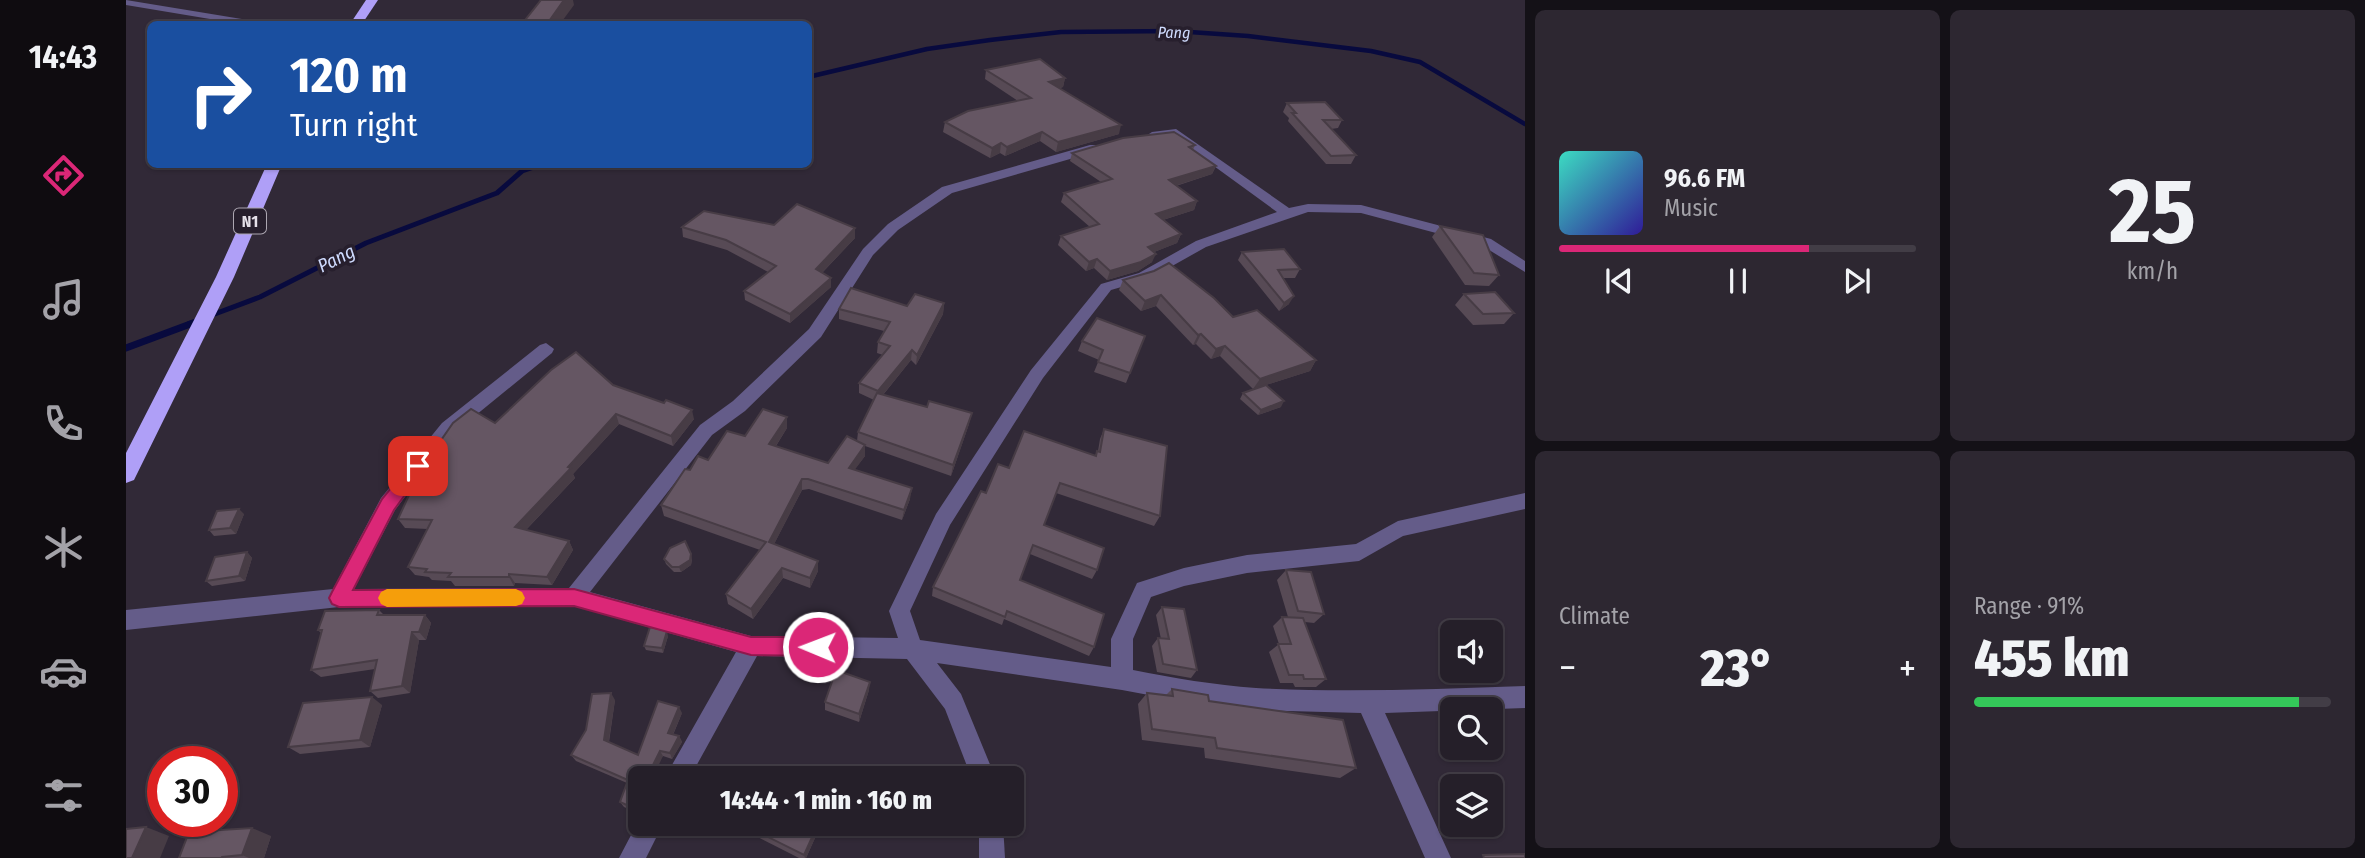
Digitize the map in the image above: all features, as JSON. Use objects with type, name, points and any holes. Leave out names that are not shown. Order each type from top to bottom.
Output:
[{"type":"highway","points":[[358,21],[372,0]]},
{"type":"highway","name":"N1","points":[[126,474],[225,277],[273,168]]},
{"type":"street","points":[[126,2],[237,21]]},
{"type":"street","points":[[1141,138],[1176,133],[1287,213]]},
{"type":"street","points":[[574,597],[706,430],[739,406],[816,333],[833,302],[861,262],[893,226],[947,190],[1105,145]]},
{"type":"street","points":[[979,766],[953,702],[913,649],[899,611],[943,520],[1037,374],[1079,317],[1106,288],[1144,276],[1200,244],[1308,208],[1362,209],[1486,242],[1525,267]]},
{"type":"street","points":[[339,598],[388,505],[448,428],[547,349]]},
{"type":"street","points":[[1122,679],[1122,639],[1144,590],[1184,577],[1247,564],[1359,552],[1398,529],[1525,501]]},
{"type":"street","points":[[126,620],[339,598],[574,597],[751,646],[913,649],[1122,679],[1197,693],[1255,699],[1368,702],[1525,698]]},
{"type":"street","points":[[684,766],[751,646]]},
{"type":"street","points":[[1368,702],[1438,858]]},
{"type":"street","points":[[632,858],[644,836]]},
{"type":"street","points":[[991,836],[992,858]]},
{"type":"building","points":[[541,0],[564,0],[549,21],[524,21]]},
{"type":"building","points":[[1040,59],[1065,78],[1049,82],[1121,125],[1058,142],[1042,132],[1007,147],[1001,143],[992,148],[945,122],[968,111],[1031,98],[986,70]]},
{"type":"building","points":[[1325,102],[1342,120],[1323,120],[1356,155],[1331,156],[1292,113],[1296,113],[1287,103]]},
{"type":"building","points":[[1174,132],[1195,145],[1189,147],[1216,166],[1169,180],[1197,201],[1156,214],[1181,234],[1148,247],[1156,254],[1141,262],[1110,271],[1097,259],[1089,262],[1061,236],[1099,224],[1064,193],[1112,179],[1072,153],[1123,138]]},
{"type":"building","points":[[797,204],[855,228],[816,269],[831,278],[790,314],[744,291],[776,266],[726,240],[682,227],[704,211],[774,225]]},
{"type":"building","points":[[1440,226],[1483,235],[1499,275],[1474,273]]},
{"type":"building","points":[[1284,249],[1300,269],[1278,270],[1294,296],[1284,303],[1242,252]]},
{"type":"building","points":[[1169,263],[1214,298],[1233,317],[1257,310],[1316,360],[1260,379],[1225,346],[1216,349],[1201,334],[1198,335],[1161,295],[1145,301],[1123,280],[1154,271]]},
{"type":"building","points":[[851,288],[907,306],[915,294],[944,303],[917,355],[912,350],[878,391],[859,383],[890,346],[878,342],[890,322],[839,309]]},
{"type":"building","points":[[1495,292],[1514,313],[1483,314],[1464,294]]},
{"type":"building","points":[[1097,318],[1145,336],[1130,373],[1098,362],[1103,350],[1082,341]]},
{"type":"building","points":[[576,352],[613,385],[692,410],[671,436],[616,414],[568,467],[571,468],[515,527],[569,541],[547,577],[509,574],[509,577],[448,577],[451,573],[425,572],[427,569],[408,567],[432,520],[398,519],[421,469],[453,423],[471,409],[495,423],[551,370]]},
{"type":"building","points":[[1266,385],[1284,401],[1261,410],[1243,393]]},
{"type":"building","points":[[877,393],[927,407],[929,401],[972,413],[953,465],[858,432]]},
{"type":"building","points":[[763,409],[787,417],[769,444],[828,463],[847,436],[865,445],[849,468],[912,488],[904,510],[802,479],[769,542],[818,561],[810,578],[782,568],[751,609],[726,594],[766,542],[661,505],[685,469],[690,470],[698,456],[708,460],[727,431],[745,436]]},
{"type":"building","points":[[1104,429],[1167,446],[1160,516],[1060,483],[1044,525],[1104,548],[1097,570],[1033,545],[1020,580],[1104,614],[1094,647],[1007,611],[1005,617],[933,587],[981,491],[986,493],[998,464],[1009,468],[1024,431],[1096,456],[1097,451],[1100,452]]},
{"type":"building","points":[[239,509],[230,528],[209,530],[217,511]]},
{"type":"building","points":[[685,541],[691,554],[690,560],[679,567],[672,567],[664,559],[670,548]]},
{"type":"building","points":[[247,552],[239,576],[206,581],[215,557]]},
{"type":"building","points":[[1286,570],[1311,572],[1324,614],[1298,611]]},
{"type":"building","points":[[1162,607],[1184,609],[1197,670],[1163,664],[1158,638],[1169,639]]},
{"type":"building","points":[[379,610],[377,615],[425,615],[419,632],[412,632],[402,686],[370,691],[377,660],[311,670],[322,630],[318,630],[325,611]]},
{"type":"building","points":[[1282,617],[1303,618],[1326,679],[1304,679],[1303,675],[1289,675],[1278,644],[1291,644]]},
{"type":"building","points":[[650,627],[667,631],[662,648],[644,646]]},
{"type":"building","points":[[836,670],[870,682],[859,714],[825,702]]},
{"type":"building","points":[[1172,689],[1208,695],[1209,701],[1343,720],[1356,768],[1217,748],[1215,738],[1152,729],[1147,693],[1173,696]]},
{"type":"building","points":[[611,693],[604,740],[638,755],[658,701],[679,707],[668,733],[679,736],[670,753],[660,751],[652,766],[628,766],[628,780],[571,755],[586,730],[592,694]]},
{"type":"building","points":[[372,697],[360,740],[288,747],[303,703]]},
{"type":"building","points":[[628,780],[628,806],[620,802]]},
{"type":"building","points":[[146,827],[132,858],[126,858],[126,829]]},
{"type":"building","points":[[252,828],[242,855],[179,858],[187,837],[238,837],[238,829]]},
{"type":"building","points":[[766,836],[813,836],[804,855]]},
{"type":"building","points":[[1525,854],[1525,858],[1484,858],[1483,855]]},
{"type":"waterway","name":"Pang","points":[[812,76],[927,49],[990,40],[1061,32],[1175,31],[1248,36],[1371,51],[1420,62],[1525,124]]},
{"type":"waterway","name":"Pang","points":[[188,324],[260,297],[366,243],[497,193],[522,171],[531,168]]},
{"type":"waterway","name":"Pang","points":[[126,348],[193,323]]},
{"type":"slow traffic","points":[[387,598],[516,598]]},
{"type":"route","points":[[418,466],[388,505],[339,598],[574,597],[751,646],[818,647]]}]
